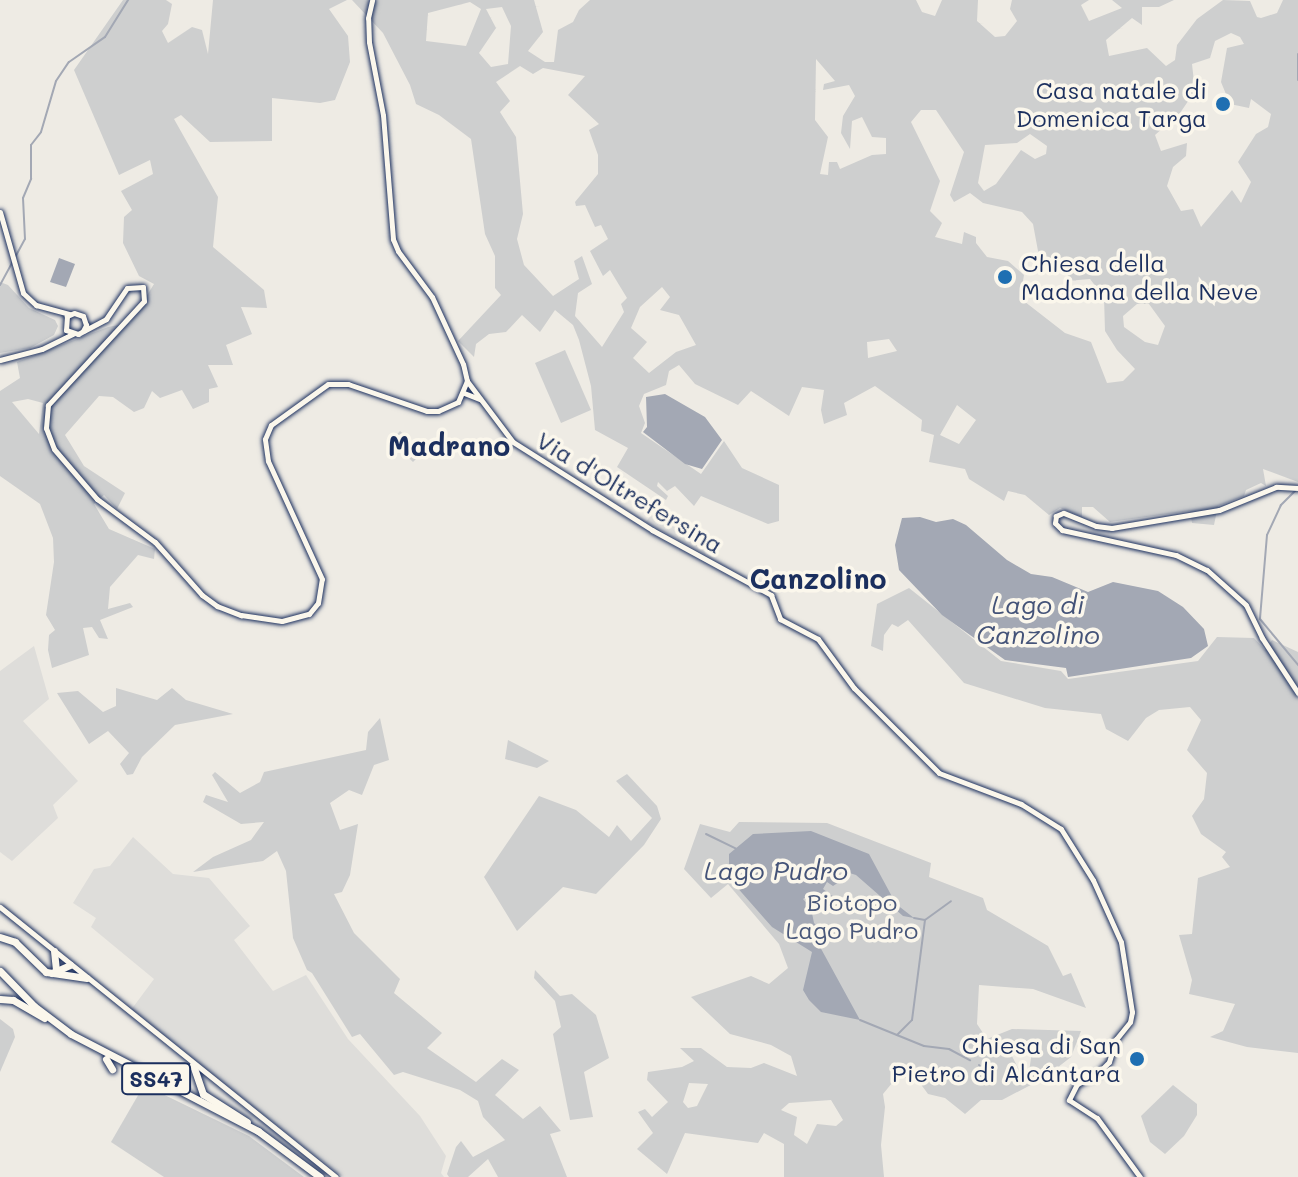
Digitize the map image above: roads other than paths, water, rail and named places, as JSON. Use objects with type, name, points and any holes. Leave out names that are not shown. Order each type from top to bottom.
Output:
[{"type":"highway","points":[[0,937],[15,942],[55,973],[87,978]]},
{"type":"highway","points":[[54,951],[55,973]]},
{"type":"highway","points":[[55,973],[70,965]]},
{"type":"highway","name":"SS47","points":[[0,973],[46,1019],[106,1059],[238,1123],[317,1177]]},
{"type":"highway","name":"SS47","points":[[0,973],[34,1006],[71,1034],[258,1131],[317,1177]]},
{"type":"highway","points":[[0,999],[13,1000],[46,1019]]},
{"type":"highway","points":[[106,1059],[112,1069]]},
{"type":"highway","points":[[193,1065],[203,1094],[258,1131]]},
{"type":"highway","points":[[199,1082],[208,1076]]},
{"type":"highway","points":[[139,1081],[148,1079]]},
{"type":"main road","points":[[372,0],[368,18],[369,42],[383,115],[393,239],[398,251],[432,297],[463,364],[467,381],[480,399]]},
{"type":"main road","points":[[0,212],[18,283],[36,305],[60,313],[79,314],[85,321],[96,324]]},
{"type":"main road","points":[[0,360],[21,357],[83,331],[113,312],[127,288],[143,287],[144,301],[48,405],[45,418],[48,440],[97,499],[155,542],[202,595],[217,606],[241,615],[292,621],[309,614],[322,594],[322,579],[268,461],[265,439],[273,423],[320,389],[338,382],[427,411],[449,409],[464,393],[467,381]]},
{"type":"main road","points":[[60,313],[73,334]]},
{"type":"main road","points":[[57,343],[71,314]]},
{"type":"main road","points":[[83,331],[85,321]]},
{"type":"main road","points":[[464,393],[480,399]]},
{"type":"main road","name":"Via d'Oltrefersina","points":[[480,399],[513,442],[652,530],[771,595],[773,605],[786,624],[813,634],[828,648],[854,688],[891,729],[939,773],[999,794],[1050,820],[1069,838],[1093,880],[1121,942],[1132,1012],[1130,1022],[1116,1039],[1109,1062],[1098,1073],[1077,1084],[1069,1100],[1091,1113],[1140,1177]]},
{"type":"main road","points":[[1297,488],[1276,487],[1219,510],[1112,528],[1096,526],[1063,513],[1055,519],[1062,530],[1190,560],[1229,587],[1246,605],[1260,635],[1298,693]]},
{"type":"main road","points":[[0,907],[336,1177]]},
{"type":"water","points":[[59,258],[75,264],[66,287],[50,282]]},
{"type":"water","points":[[665,394],[705,417],[722,440],[702,469],[685,464],[643,432],[647,427],[646,397]]},
{"type":"water","name":"Lago di Canzolino","points":[[920,517],[936,522],[953,519],[966,525],[1007,560],[1031,574],[1052,577],[1088,592],[1113,582],[1158,591],[1183,607],[1204,629],[1208,646],[1191,658],[1068,677],[1066,668],[1005,660],[942,615],[899,570],[895,545],[902,518]]},
{"type":"water","name":"Lago Pudro","points":[[811,831],[869,854],[896,904],[914,918],[903,916],[856,875],[843,871],[832,871],[839,882],[833,886],[827,882],[823,889],[839,901],[840,906],[822,895],[809,895],[803,899],[811,908],[814,923],[825,934],[819,945],[860,1020],[821,1012],[809,1000],[803,990],[812,952],[772,927],[735,885],[729,873],[729,854],[753,834]]},
{"type":"waterway","points":[[0,285],[25,239],[23,198],[31,179],[31,145],[41,132],[56,81],[69,62],[105,37],[128,0]]},
{"type":"waterway","points":[[1298,54],[1298,80]]},
{"type":"waterway","points":[[1297,489],[1281,505],[1267,535],[1260,619],[1298,665]]},
{"type":"waterway","points":[[706,834],[737,849]]},
{"type":"waterway","points":[[914,918],[925,920],[951,901]]},
{"type":"waterway","points":[[897,1035],[912,1020],[925,920]]},
{"type":"waterway","points":[[860,1020],[924,1046],[949,1049],[970,1060]]},
{"type":"waterway","points":[[979,1065],[988,1077]]},
{"type":"place","name":"Casa natale di Domenica Targa","points":[[1223,104]]},
{"type":"place","name":"Chiesa della Madonna della Neve","points":[[1005,277]]},
{"type":"place","name":"Chiesa di San Pietro di Alcántara","points":[[1137,1059]]},
{"type":"district","name":"Madrano","points":[[449,445]]},
{"type":"district","name":"Canzolino","points":[[818,578]]},
{"type":"park label","name":"Biotopo Lago Pudro","points":[[852,916]]}]
